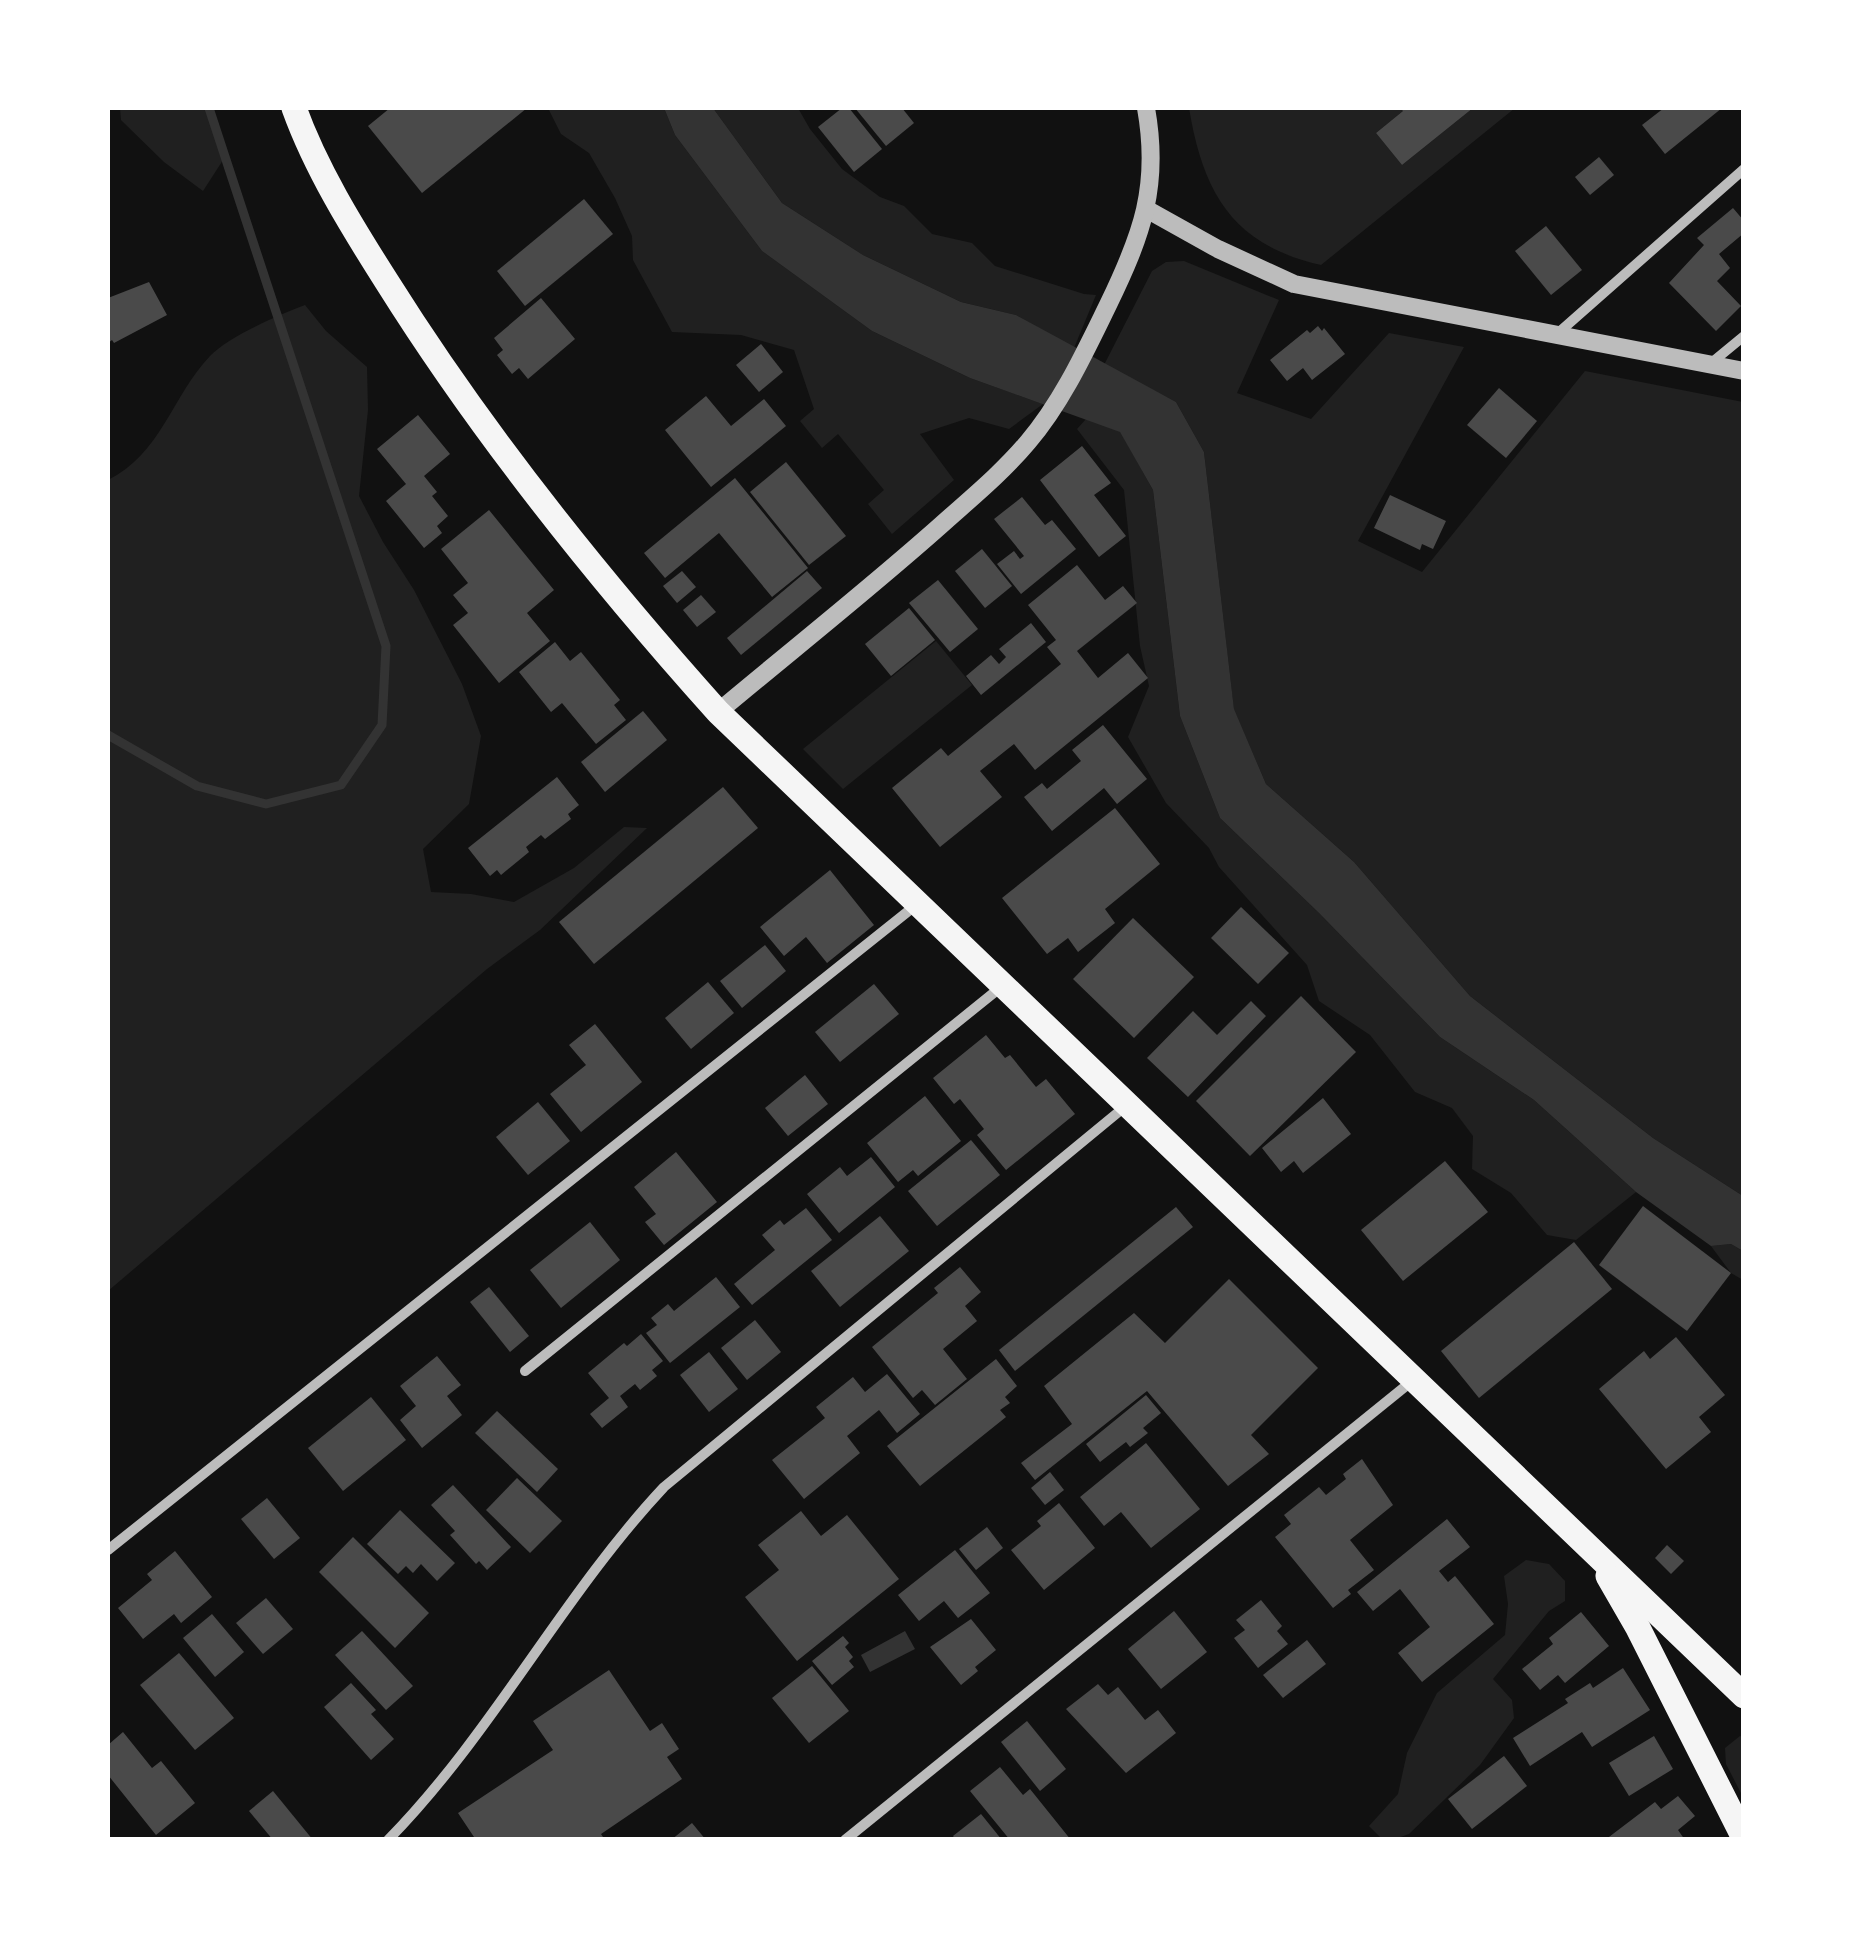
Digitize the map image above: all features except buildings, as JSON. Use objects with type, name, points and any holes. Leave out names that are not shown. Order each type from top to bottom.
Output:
[{"type":"main road","points":[[294,108],[327,181],[360,238],[458,391],[603,577],[718,712],[1744,1696]]},
{"type":"main road","points":[[1598,1559],[1638,1628],[1744,1838]]},
{"type":"street","points":[[718,712],[895,566],[996,476],[1051,411],[1088,346],[1148,210],[1152,164],[1146,108]]},
{"type":"street","points":[[1555,336],[1744,169]]},
{"type":"street","points":[[1148,210],[1294,284],[1744,371]]},
{"type":"street","points":[[1710,364],[1744,336]]},
{"type":"street","points":[[108,1550],[917,904]]},
{"type":"street","points":[[525,1371],[1002,986]]},
{"type":"street","points":[[388,1840],[446,1772],[608,1551],[664,1487],[1126,1105]]},
{"type":"street","points":[[845,1840],[1412,1380]]},
{"type":"shaded area","points":[[120,108],[211,108],[223,160],[203,191],[164,162],[121,120]]},
{"type":"shaded area","points":[[548,108],[664,108],[675,135],[762,251],[872,331],[970,378],[1043,404],[1009,429],[969,418],[920,434],[954,480],[892,534],[868,504],[884,490],[838,434],[822,448],[800,421],[814,409],[794,350],[741,335],[672,332],[633,260],[632,236],[615,198],[589,153],[561,134]]},
{"type":"shaded area","points":[[664,108],[713,108],[782,203],[863,255],[961,302],[1016,315],[1176,402],[1204,452],[1234,709],[1266,784],[1354,862],[1470,996],[1653,1138],[1743,1196],[1743,1251],[1731,1244],[1711,1246],[1636,1192],[1534,1100],[1440,1037],[1220,818],[1180,716],[1153,490],[1120,432],[970,378],[872,331],[762,251],[675,135]]},
{"type":"shaded area","points":[[713,108],[798,108],[842,169],[880,197],[904,206],[932,234],[972,243],[995,266],[1096,295],[1074,348],[1016,315],[961,302],[863,255],[782,203]]},
{"type":"shaded area","points":[[1189,108],[1400,108],[1403,111],[1376,133],[1402,165],[1473,108],[1515,108],[1321,265],[1265,244],[1227,210],[1203,165]]},
{"type":"shaded area","points":[[1184,261],[1279,300],[1237,393],[1311,419],[1389,333],[1464,347],[1358,541],[1422,572],[1585,371],[1743,402],[1743,1196],[1653,1138],[1470,996],[1354,862],[1266,784],[1234,710],[1204,452],[1176,402],[1104,365],[1152,271],[1166,262]]},
{"type":"shaded area","points":[[305,305],[326,331],[367,367],[368,410],[359,496],[414,590],[462,684],[481,736],[469,804],[423,849],[431,892],[514,902],[574,868],[624,827],[647,828],[540,930],[487,969],[108,1291],[108,480],[126,469],[154,440],[197,372],[218,348]]},
{"type":"shaded area","points":[[1086,419],[1120,431],[1153,490],[1180,716],[1220,818],[1440,1037],[1534,1100],[1636,1192],[1576,1240],[1547,1235],[1511,1193],[1472,1169],[1473,1136],[1452,1108],[1415,1092],[1370,1035],[1319,1001],[1307,965],[1166,803],[1128,737],[1149,686],[1140,646],[1124,490],[1077,429]]},
{"type":"shaded area","points":[[936,641],[972,685],[843,789],[803,749]]},
{"type":"shaded area","points":[[1731,1244],[1743,1251],[1743,1280],[1731,1273],[1711,1246]]},
{"type":"shaded area","points":[[1526,1560],[1549,1564],[1565,1581],[1565,1601],[1549,1611],[1493,1679],[1512,1700],[1514,1718],[1480,1765],[1409,1834],[1382,1839],[1369,1826],[1398,1794],[1407,1753],[1437,1693],[1505,1635],[1508,1604],[1504,1576]]},
{"type":"shaded area","points":[[905,1631],[915,1649],[870,1672],[861,1655]]},
{"type":"shaded area","points":[[1740,1736],[1743,1797],[1726,1764],[1725,1748]]},
{"type":"waterway","points":[[108,735],[197,786],[266,804],[341,785],[382,725],[386,646],[209,108]]}]
